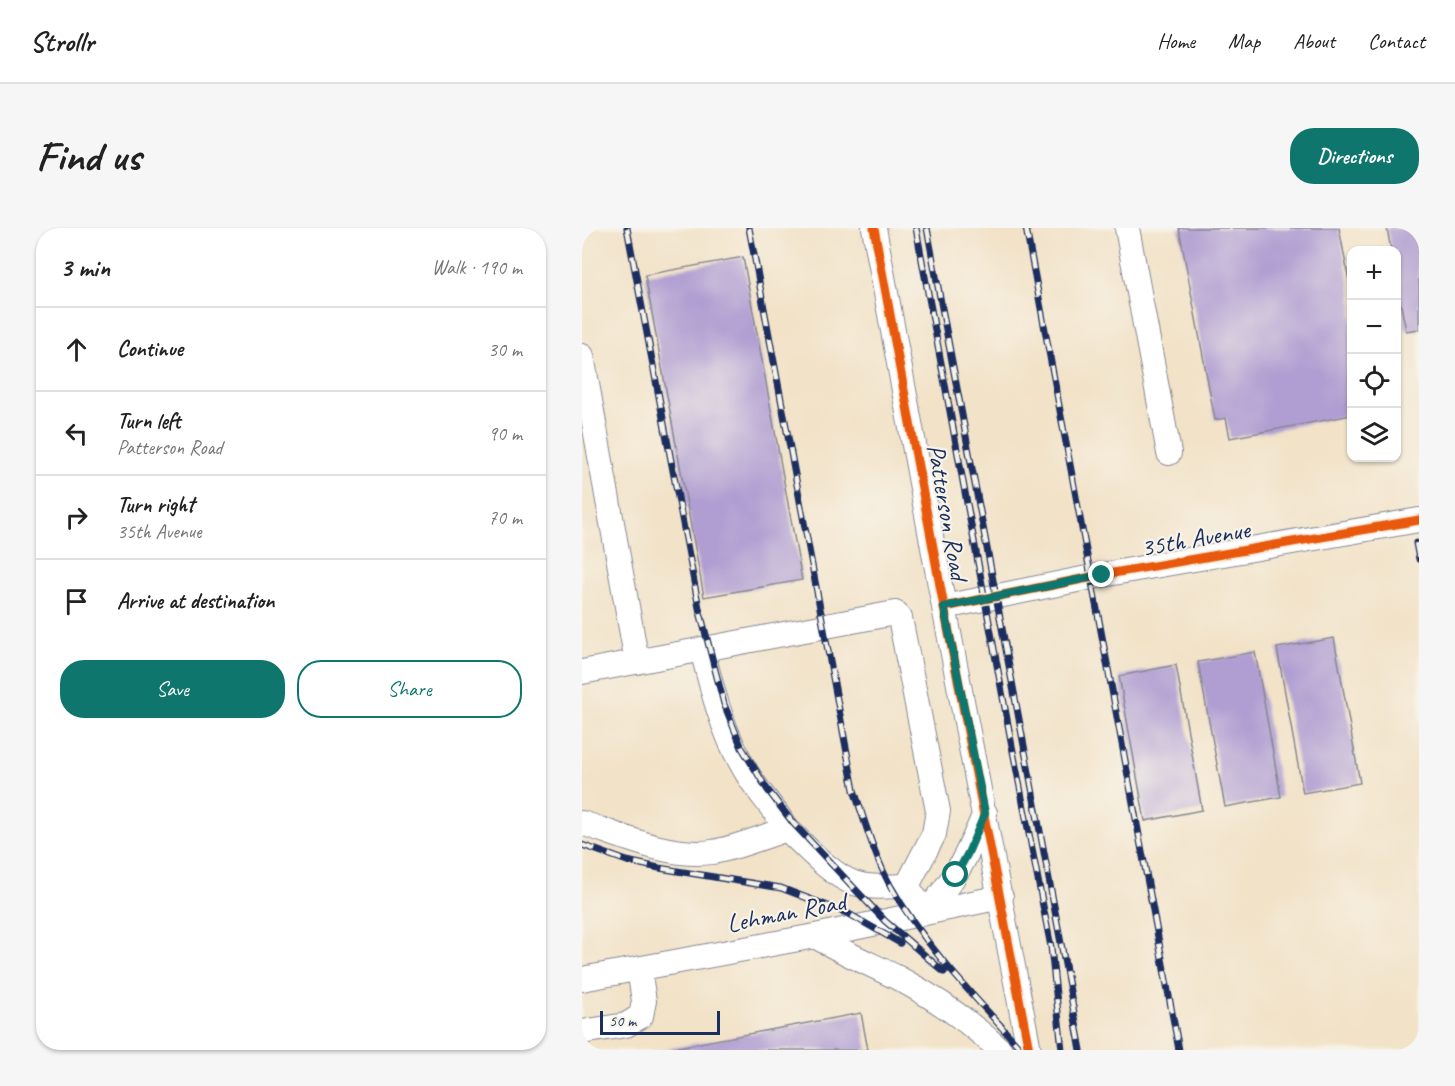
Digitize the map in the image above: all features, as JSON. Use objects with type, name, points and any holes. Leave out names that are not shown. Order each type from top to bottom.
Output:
[{"type":"street","name":"Patterson Road","points":[[874,228],[1029,1050]]},
{"type":"street","points":[[1127,228],[1169,453]]},
{"type":"street","points":[[582,356],[637,662]]},
{"type":"street","name":"35th Avenue","points":[[944,607],[1102,575],[1419,520]]},
{"type":"street","points":[[582,672],[895,614],[900,618],[938,811],[934,834],[907,886]]},
{"type":"street","points":[[702,649],[713,692],[744,768],[787,829],[833,870],[853,883],[875,887],[907,886]]},
{"type":"street","points":[[907,886],[925,913],[956,875],[985,813]]},
{"type":"street","points":[[582,824],[672,851],[695,853],[713,852],[787,829]]},
{"type":"street","name":"Lehman Road","points":[[582,979],[815,936],[1001,897]]},
{"type":"street","points":[[815,936],[898,978],[940,1003],[1000,1050]]},
{"type":"street","points":[[582,1032],[626,1025],[641,1016],[644,1001],[639,969]]},
{"type":"building","points":[[1179,228],[1339,228],[1347,270],[1347,416],[1230,438],[1226,418],[1215,420]]},
{"type":"building","points":[[1387,228],[1419,228],[1419,329],[1406,331],[1401,306],[1401,246],[1390,246]]},
{"type":"building","points":[[743,257],[802,580],[704,597],[645,275]]},
{"type":"building","points":[[1334,638],[1360,783],[1303,793],[1277,648]]},
{"type":"building","points":[[1255,652],[1281,797],[1225,807],[1198,662]]},
{"type":"building","points":[[1176,665],[1202,810],[1145,821],[1119,676]]},
{"type":"building","points":[[861,1013],[868,1050],[667,1050],[667,1049]]},
{"type":"railway","points":[[627,228],[699,608],[724,704],[742,748],[767,789],[793,823],[885,921],[944,972]]},
{"type":"railway","points":[[749,228],[854,790],[879,862],[890,885],[914,923],[941,959],[1001,1026]]},
{"type":"railway","points":[[916,228],[1051,947],[1062,1050]]},
{"type":"railway","points":[[927,228],[1081,1050]]},
{"type":"railway","points":[[1026,228],[1179,1050]]},
{"type":"railway","points":[[1416,543],[1419,559]]},
{"type":"railway","points":[[582,845],[627,861],[659,868],[781,888],[849,914],[900,943]]},
{"type":"railway","points":[[995,1020],[1022,1050]]},
{"type":"cycle path","points":[[874,228],[1029,1050]]},
{"type":"cycle path","points":[[944,607],[1102,575],[1419,520]]},
{"type":"route","points":[[956,875],[985,813],[944,607],[1102,575]]}]
